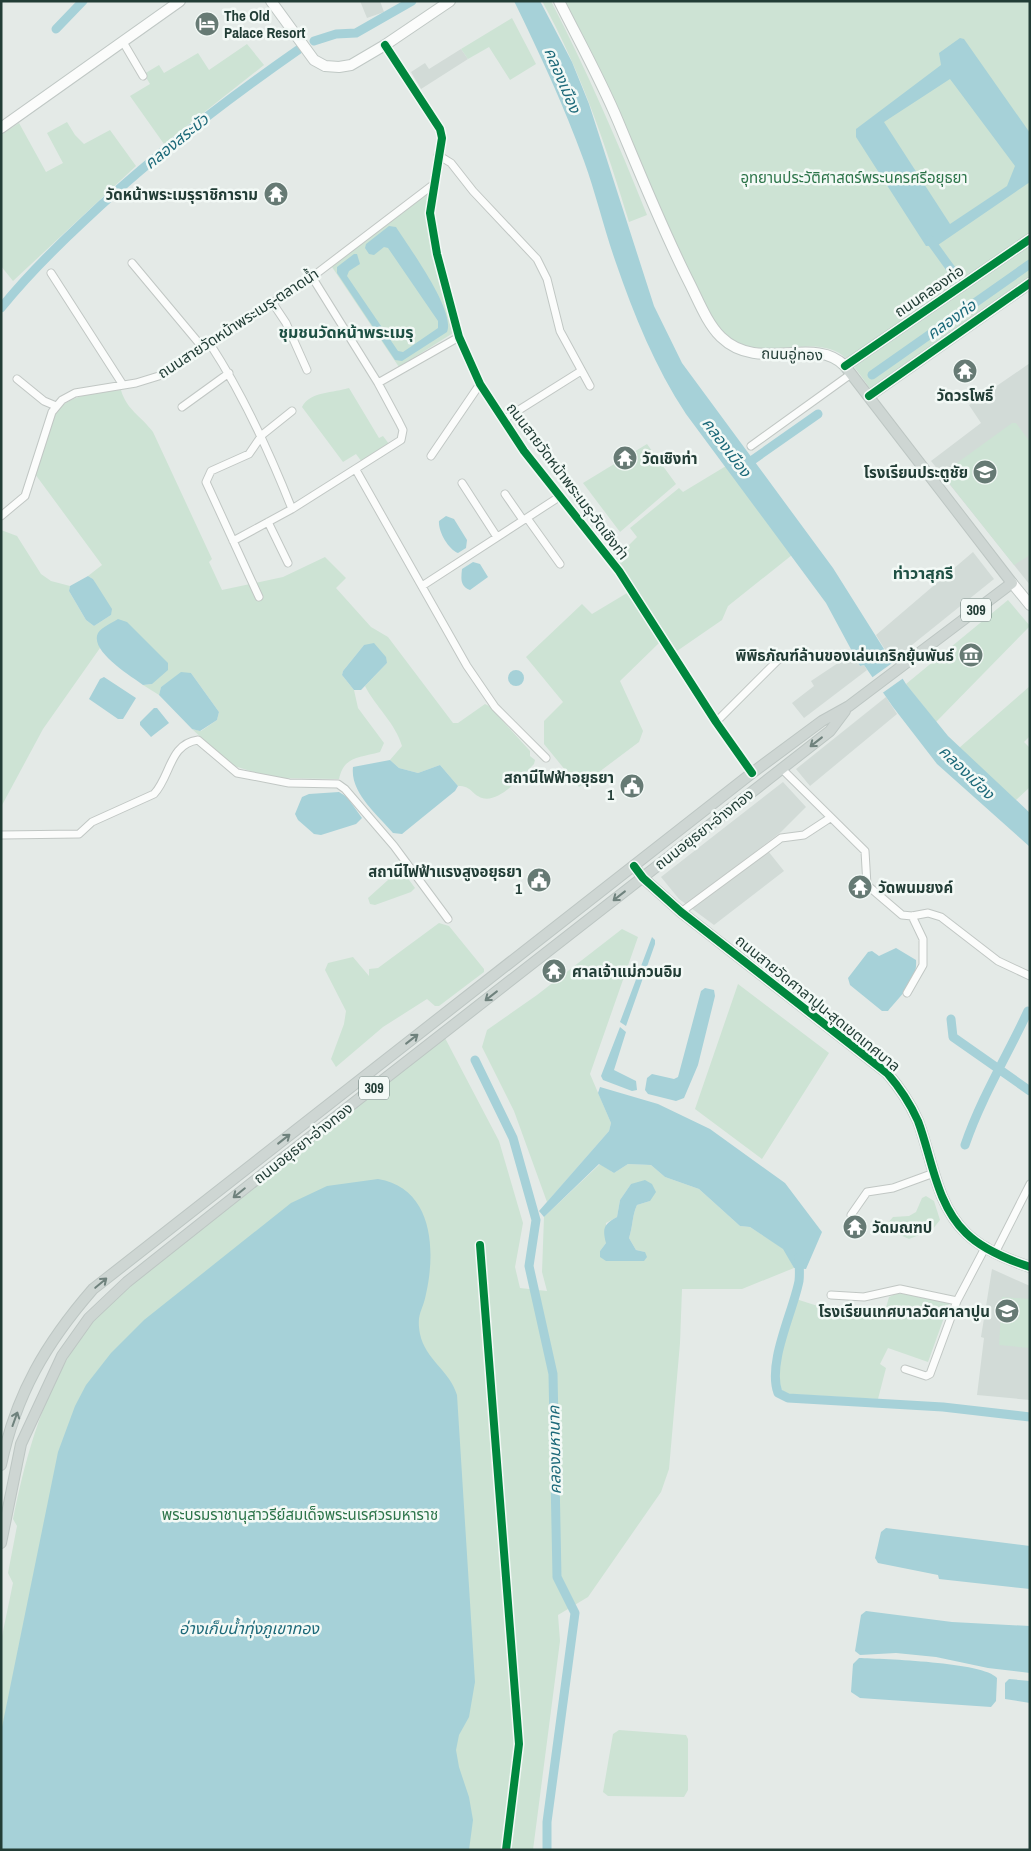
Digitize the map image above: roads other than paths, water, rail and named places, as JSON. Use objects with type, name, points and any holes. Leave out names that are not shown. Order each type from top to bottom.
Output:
[{"type":"main road","name":"ถนนคลองท่อ","points":[[848,370],[1030,239]]},
{"type":"main road","name":"ถนนอู่ทอง","points":[[848,370],[1012,583]]},
{"type":"main road","name":"ถนนอยุธยา-อ่างทอง","points":[[1,1465],[6,1442],[29,1380],[66,1320],[94,1289],[752,773],[822,721],[849,706],[1012,583]]},
{"type":"main road","name":"ถนนอยุธยา-อ่างทอง","points":[[1,1543],[21,1444],[44,1391],[62,1356],[89,1318],[143,1269],[830,731],[849,706]]},
{"type":"street","points":[[1,128],[180,1]]},
{"type":"street","points":[[272,1],[314,60],[325,66],[339,67],[351,65],[385,45],[450,1]]},
{"type":"street","name":"ถนนอู่ทอง","points":[[560,1],[610,103],[663,231],[710,322],[720,336],[735,348],[748,353],[776,355],[815,353],[831,355],[848,370]]},
{"type":"street","points":[[122,42],[143,76]]},
{"type":"street","name":"ถนนสายวัดหน้าพระเมรุ-วัดเชิงท่า","points":[[385,45],[440,129],[442,138],[430,213],[437,254],[459,337],[480,384],[503,420],[559,497],[619,571],[716,722],[752,773]]},
{"type":"street","points":[[438,155],[451,163],[472,191],[537,259],[547,279],[554,315],[560,332],[590,386]]},
{"type":"street","name":"ถนนสายวัดหน้าพระเมรุ-ตลาดน้ำ","points":[[56,406],[62,400],[75,393],[123,385],[162,375],[312,277],[434,184]]},
{"type":"street","points":[[132,262],[203,348]]},
{"type":"street","points":[[51,273],[123,385]]},
{"type":"street","points":[[233,541],[292,509],[356,470],[401,440],[403,435],[399,422],[378,383],[312,277]]},
{"type":"street","points":[[869,396],[1030,283]]},
{"type":"street","points":[[272,302],[286,324],[307,370]]},
{"type":"street","points":[[378,383],[459,337]]},
{"type":"street","points":[[210,344],[229,373],[262,435],[292,509]]},
{"type":"street","points":[[751,446],[848,370]]},
{"type":"street","points":[[503,420],[581,371]]},
{"type":"street","points":[[182,407],[229,373]]},
{"type":"street","points":[[1,516],[24,496],[49,420],[56,406],[44,401],[17,379]]},
{"type":"street","points":[[431,456],[480,384]]},
{"type":"street","points":[[259,597],[206,482],[211,471],[249,454],[262,435],[292,411]]},
{"type":"street","points":[[356,470],[467,666],[495,707],[546,758]]},
{"type":"street","points":[[462,483],[497,537]]},
{"type":"street","points":[[505,494],[560,564]]},
{"type":"street","points":[[422,586],[559,497]]},
{"type":"street","points":[[268,522],[288,564]]},
{"type":"street","name":"ถนนอู่ทอง","points":[[1012,583],[1030,604]]},
{"type":"street","points":[[716,722],[779,659]]},
{"type":"street","points":[[1,835],[79,834],[92,822],[154,794],[160,787],[174,755],[182,746],[198,740],[237,774],[289,784],[338,784],[345,789],[394,846],[448,918]]},
{"type":"street","points":[[782,769],[864,850],[865,878],[872,890],[902,915],[912,916],[928,913],[941,917],[998,961],[1030,976]]},
{"type":"street","points":[[681,912],[781,838],[804,835],[830,818]]},
{"type":"street","name":"ถนนสายวัดศาลาปูน-สุดเขตเทศบาล","points":[[634,866],[643,878],[681,912],[887,1073],[899,1088],[913,1112],[943,1197],[954,1218],[966,1233],[986,1246],[1030,1267]]},
{"type":"street","points":[[907,993],[923,965],[922,939],[912,916]]},
{"type":"street","points":[[851,1215],[867,1192],[894,1188],[934,1173]]},
{"type":"street","points":[[996,1251],[1030,1184]]},
{"type":"street","points":[[480,1244],[519,1744],[506,1850]]},
{"type":"street","points":[[905,1369],[926,1376],[930,1374],[957,1301],[986,1246]]},
{"type":"street","points":[[831,1295],[864,1297],[900,1289],[957,1301]]},
{"type":"water","name":"คลองเมือง","points":[[514,1],[540,1],[572,62],[589,104],[654,306],[682,363],[833,568],[906,684],[948,736],[1030,813],[1030,847],[937,764],[893,707],[864,665],[860,666],[826,603],[686,414],[675,396],[655,359],[630,302],[576,141],[551,80]]},
{"type":"water","points":[[960,38],[964,39],[1030,133],[1030,182],[938,245],[926,246],[856,137],[856,129],[941,65],[939,53]],"holes":[[[950,79],[1015,166],[1007,186],[950,224],[884,122]]]},
{"type":"water","points":[[389,226],[396,227],[420,263],[445,309],[448,322],[447,332],[402,361],[395,360],[337,273],[337,267],[354,254],[357,254],[360,264],[349,271],[347,276],[398,351],[403,352],[438,328],[438,321],[388,248],[384,247],[374,255],[369,254],[365,248],[366,244]]},
{"type":"water","points":[[446,516],[454,519],[467,540],[466,548],[458,553],[447,544],[440,530],[439,521]]},
{"type":"water","points":[[473,562],[480,564],[488,577],[470,590],[464,586],[461,579],[462,569]]},
{"type":"water","points":[[88,576],[93,579],[112,609],[111,615],[94,626],[86,620],[69,591],[70,586]]},
{"type":"water","points":[[118,619],[127,622],[168,663],[168,670],[152,684],[143,685],[105,655],[100,647],[97,640],[98,633]]},
{"type":"water","points":[[374,643],[386,657],[387,663],[361,690],[354,690],[342,675],[343,671],[364,645]]},
{"type":"water","points":[[516,670],[522,672],[524,678],[522,684],[516,686],[510,684],[508,678],[510,672]]},
{"type":"water","points":[[181,672],[191,673],[219,712],[217,720],[200,731],[192,729],[159,695],[161,687]]},
{"type":"water","points":[[104,677],[136,698],[123,719],[118,719],[89,699],[100,679]]},
{"type":"water","points":[[154,708],[157,708],[169,723],[151,737],[140,725],[140,722]]},
{"type":"water","points":[[390,760],[399,768],[418,773],[440,765],[458,786],[455,791],[402,834],[393,833],[366,803],[360,795],[353,777],[353,767]]},
{"type":"water","points":[[339,792],[347,797],[362,818],[356,824],[321,835],[314,834],[298,820],[295,814],[302,797],[309,794]]},
{"type":"water","points":[[652,937],[655,940],[655,944],[626,1026],[620,1022]]},
{"type":"water","points":[[896,948],[916,960],[916,968],[903,994],[888,1011],[882,1011],[850,985],[848,978],[868,952],[872,951],[879,956]]},
{"type":"water","points":[[705,988],[714,990],[715,996],[698,1065],[684,1098],[676,1101],[648,1094],[645,1090],[647,1078],[652,1074],[674,1079],[678,1077],[701,991]]},
{"type":"water","points":[[620,1027],[626,1032],[614,1070],[636,1081],[637,1090],[632,1091],[603,1080],[601,1076]]},
{"type":"water","points":[[600,1087],[658,1104],[710,1129],[785,1183],[822,1232],[806,1269],[794,1268],[783,1249],[750,1227],[740,1226],[699,1189],[665,1177],[651,1165],[628,1164],[614,1173],[599,1164],[544,1217],[539,1211],[609,1131],[611,1123],[598,1093]]},
{"type":"water","name":"อ่างเก็บน้ำทุ่งภูเขาทอง","points":[[378,1179],[396,1185],[410,1195],[420,1208],[426,1223],[430,1241],[430,1259],[425,1300],[419,1317],[420,1334],[427,1351],[449,1379],[457,1395],[475,1682],[469,1717],[459,1735],[456,1750],[459,1767],[469,1797],[473,1820],[469,1850],[1,1850],[1,1732],[58,1452],[75,1406],[86,1385],[111,1353],[144,1320],[291,1203],[327,1186]]},
{"type":"water","points":[[645,1180],[652,1184],[656,1192],[650,1201],[637,1205],[629,1238],[636,1250],[645,1252],[647,1257],[644,1261],[606,1261],[600,1257],[600,1251],[606,1243],[605,1227],[617,1217],[620,1200],[631,1184]]},
{"type":"water","points":[[886,1528],[1030,1546],[1030,1589],[939,1579],[938,1575],[878,1563],[875,1558],[881,1532]]},
{"type":"water","points":[[866,1611],[952,1622],[1030,1626],[1030,1673],[988,1668],[936,1657],[896,1653],[860,1655],[855,1651],[861,1615]]},
{"type":"water","points":[[859,1658],[932,1662],[973,1668],[997,1678],[996,1701],[991,1707],[860,1698],[851,1692],[853,1664]]},
{"type":"water","points":[[1009,1679],[1030,1681],[1030,1703],[1005,1699],[1005,1683]]},
{"type":"waterway","points":[[56,29],[83,1]]},
{"type":"waterway","name":"คลองสระบัว","points":[[314,41],[336,34],[356,33],[412,1]]},
{"type":"waterway","name":"คลองสระบัว","points":[[1,308],[50,254],[133,176],[214,111],[298,50]]},
{"type":"waterway","points":[[930,240],[956,276]]},
{"type":"waterway","name":"คลองท่อ","points":[[872,375],[1030,264]]},
{"type":"waterway","name":"คลองท่อ","points":[[744,466],[818,414]]},
{"type":"waterway","points":[[965,1145],[986,1094],[1028,1011]]},
{"type":"waterway","points":[[951,1019],[953,1037],[1030,1091]]},
{"type":"waterway","name":"คลองมหานาค","points":[[475,1060],[513,1138],[536,1220],[529,1266],[553,1374],[557,1577],[575,1613],[547,1822],[547,1850]]},
{"type":"waterway","points":[[799,1257],[799,1281],[778,1353],[775,1381],[778,1393],[788,1398],[943,1407],[1030,1417]]},
{"type":"place","name":"The Old Palace Resort","points":[[207,24]]},
{"type":"place","name":"วัดหน้าพระเมรุราชิการาม","points":[[276,194]]},
{"type":"place","name":"วัดวรโพธิ์","points":[[965,371]]},
{"type":"place","name":"วัดเชิงท่า","points":[[625,458]]},
{"type":"place","name":"โรงเรียนประตูชัย","points":[[985,472]]},
{"type":"place","name":"พิพิธภัณฑ์ล้านของเล่นเกริกยุ้นพันธ์","points":[[971,655]]},
{"type":"place","name":"สถานีไฟฟ้าอยุธยา 1","points":[[632,786]]},
{"type":"place","name":"สถานีไฟฟ้าแรงสูงอยุธยา 1","points":[[539,880]]},
{"type":"place","name":"วัดพนมยงค์","points":[[860,887]]},
{"type":"place","name":"ศาลเจ้าแม่กวนอิม","points":[[554,971]]},
{"type":"place","name":"วัดมณฑป","points":[[855,1227]]},
{"type":"place","name":"โรงเรียนเทศบาลวัดศาลาปูน","points":[[1007,1311]]},
{"type":"district","name":"ชุมชนวัดหน้าพระเมรุ","points":[[346,332]]},
{"type":"district","name":"ท่าวาสุกรี","points":[[923,573]]},
{"type":"park label","name":"อุทยานประวัติศาสตร์พระนครศรีอยุธยา","points":[[854,177]]},
{"type":"park label","name":"พระบรมราชานุสาวรีย์สมเด็จพระนเรศวรมหาราช","points":[[300,1514]]}]
